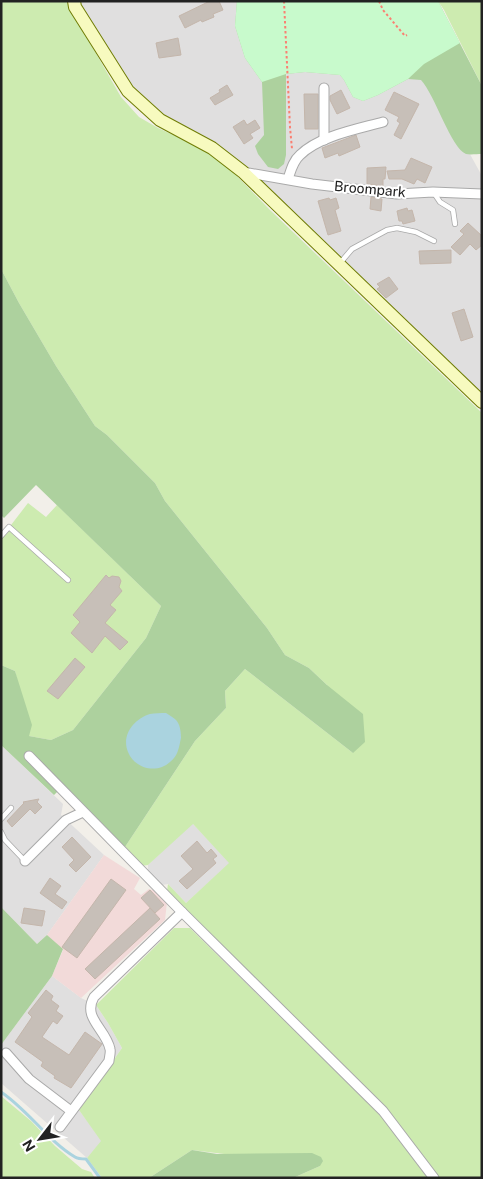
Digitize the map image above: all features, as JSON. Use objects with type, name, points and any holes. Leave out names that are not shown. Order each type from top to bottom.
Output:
[{"type":"main road","points":[[74,1],[75,7],[128,91],[160,120],[212,148],[243,172],[482,402]]},
{"type":"street","points":[[324,88],[324,140]]},
{"type":"street","points":[[288,179],[293,164],[311,146],[324,140],[383,122]]},
{"type":"street","name":"Broompark","points":[[243,172],[312,184],[397,194],[433,192],[482,194]]},
{"type":"street","points":[[29,756],[182,912],[383,1111],[434,1178]]},
{"type":"street","points":[[26,861],[66,820],[83,812]]},
{"type":"street","points":[[60,1127],[109,1061],[110,1050],[90,1013],[90,1004],[94,997],[182,912]]},
{"type":"street","points":[[6,1053],[30,1079],[71,1111]]},
{"type":"lane","points":[[433,192],[440,202],[453,210],[456,224]]},
{"type":"lane","points":[[339,264],[352,249],[387,230],[397,228],[416,232],[434,241]]},
{"type":"lane","points":[[1,536],[9,527],[68,580]]},
{"type":"lane","points":[[1,819],[10,808]]},
{"type":"lane","points":[[1,832],[5,840],[26,861]]},
{"type":"path","points":[[284,1],[293,164]]},
{"type":"path","points":[[378,1],[383,10],[405,36],[407,35]]},
{"type":"shaded area","points":[[74,1],[237,1],[417,58],[482,176],[482,402],[242,169],[160,119],[128,91]]},
{"type":"shaded area","points":[[1,745],[63,804],[61,815],[104,855],[47,935],[37,944],[1,907]]},
{"type":"shaded area","points":[[192,823],[230,863],[186,903],[168,884],[162,885],[148,874],[148,865]]},
{"type":"shaded area","points":[[104,855],[140,878],[134,889],[141,895],[149,889],[156,891],[167,902],[165,920],[81,998],[52,976],[63,950],[47,935]]},
{"type":"shaded area","points":[[52,976],[81,998],[96,1005],[122,1048],[79,1110],[102,1141],[87,1158],[1,1083],[1,1045]]},
{"type":"green space","points":[[1,1],[66,1],[121,97],[139,117],[202,148],[230,169],[270,210],[482,413],[482,1178],[438,1178],[385,1108],[203,930],[167,891],[168,884],[186,903],[229,863],[193,824],[148,865],[141,866],[125,847],[195,741],[226,708],[225,691],[245,669],[353,753],[327,685],[309,668],[285,655],[267,628],[165,501],[155,483],[107,435],[95,426],[56,366],[1,269]]},
{"type":"green space","points":[[237,1],[438,1],[482,86],[482,154],[466,154],[460,150],[421,80],[408,79],[363,101],[353,97],[340,75],[305,72],[286,74],[286,155],[284,164],[278,169],[268,167],[258,154],[255,146],[264,135],[262,82],[245,58],[235,26]]},
{"type":"green space","points":[[237,1],[438,1],[460,43],[424,64],[408,79],[363,101],[353,97],[340,75],[305,72],[286,74],[262,82],[245,58],[235,26]]},
{"type":"green space","points":[[438,1],[482,1],[482,86],[444,10]]},
{"type":"green space","points":[[1,269],[56,366],[95,426],[107,435],[155,483],[165,501],[267,628],[285,655],[309,668],[363,714],[365,742],[353,753],[245,669],[225,691],[226,708],[195,741],[125,847],[64,785],[54,795],[1,745],[1,665],[15,671],[32,725],[29,736],[51,740],[73,730],[146,638],[161,606],[36,485],[4,518],[1,515]]},
{"type":"green space","points":[[28,503],[46,517],[57,505],[161,606],[146,638],[73,730],[51,740],[29,736],[15,671],[1,665],[1,538]]},
{"type":"green space","points":[[1,907],[37,944],[47,935],[63,949],[52,976],[1,1045]]},
{"type":"green space","points":[[174,928],[190,928],[380,1115],[428,1178],[293,1178],[320,1166],[192,1150],[149,1178],[102,1178],[87,1158],[101,1141],[79,1110],[122,1048],[96,1005]]},
{"type":"green space","points":[[1,1096],[31,1121],[55,1146],[82,1169],[91,1172],[95,1178],[1,1178]]},
{"type":"green space","points":[[192,1150],[217,1154],[312,1153],[321,1157],[323,1161],[320,1166],[293,1178],[149,1178]]},
{"type":"water","points":[[166,713],[176,720],[180,728],[179,748],[173,760],[165,766],[153,769],[141,766],[131,758],[126,746],[130,728],[144,716]]},
{"type":"building","points":[[210,1],[219,1],[223,10],[213,14],[214,17],[202,22],[201,20],[185,28],[179,16]]},
{"type":"building","points":[[178,38],[181,55],[159,58],[156,43]]},
{"type":"building","points":[[227,85],[233,95],[215,105],[210,98]]},
{"type":"building","points":[[341,90],[350,108],[337,114],[330,96]]},
{"type":"building","points":[[394,92],[419,104],[401,139],[394,135],[400,123],[397,121],[399,117],[385,110]]},
{"type":"building","points":[[304,94],[318,94],[318,129],[305,129]]},
{"type":"building","points":[[244,120],[247,125],[255,120],[260,128],[250,134],[253,138],[244,144],[233,127]]},
{"type":"building","points":[[356,135],[360,147],[339,156],[338,153],[325,158],[322,148]]},
{"type":"building","points":[[411,158],[432,167],[425,183],[417,179],[414,184],[402,179],[389,179],[387,171],[405,170]]},
{"type":"building","points":[[386,167],[383,186],[367,184],[367,168]]},
{"type":"building","points":[[371,197],[382,199],[381,211],[370,209]]},
{"type":"building","points":[[329,198],[330,200],[336,198],[339,208],[335,210],[341,231],[328,235],[318,201]]},
{"type":"building","points":[[407,208],[408,211],[412,210],[415,221],[403,224],[402,221],[399,221],[397,211]]},
{"type":"building","points":[[468,223],[482,236],[482,245],[476,250],[470,244],[460,255],[451,247],[464,234],[460,231]]},
{"type":"building","points":[[451,250],[451,263],[420,264],[419,251]]},
{"type":"building","points":[[389,277],[398,289],[386,298],[377,289],[380,287],[377,284]]},
{"type":"building","points":[[464,309],[473,337],[461,341],[452,313]]},
{"type":"building","points":[[106,575],[109,578],[112,576],[119,577],[121,581],[119,587],[122,591],[110,605],[116,610],[105,623],[128,642],[120,650],[105,636],[92,653],[71,633],[80,622],[73,615]]},
{"type":"building","points":[[75,658],[85,667],[58,699],[47,691]]},
{"type":"building","points":[[39,799],[37,802],[42,807],[35,814],[30,809],[12,827],[7,821],[23,802]]},
{"type":"building","points":[[72,837],[91,857],[76,872],[69,865],[74,860],[62,847]]},
{"type":"building","points":[[197,841],[207,853],[211,849],[217,856],[213,859],[216,863],[187,889],[179,881],[193,869],[181,856]]},
{"type":"building","points":[[50,878],[61,886],[55,894],[67,902],[62,909],[40,893]]},
{"type":"building","points":[[111,879],[126,890],[77,958],[62,947]]},
{"type":"building","points":[[150,890],[164,905],[155,913],[141,898]]},
{"type":"building","points":[[24,908],[45,911],[42,926],[21,923]]},
{"type":"building","points":[[150,908],[160,919],[95,979],[85,969]]},
{"type":"building","points":[[46,990],[53,996],[51,1000],[59,1006],[56,1011],[63,1016],[57,1024],[53,1021],[42,1037],[69,1055],[85,1032],[102,1044],[71,1088],[54,1078],[55,1076],[41,1066],[43,1062],[15,1042],[32,1017],[28,1013]]},
{"type":"waterway","points":[[1,1092],[20,1107],[56,1143],[76,1158],[86,1159],[100,1178]]}]
